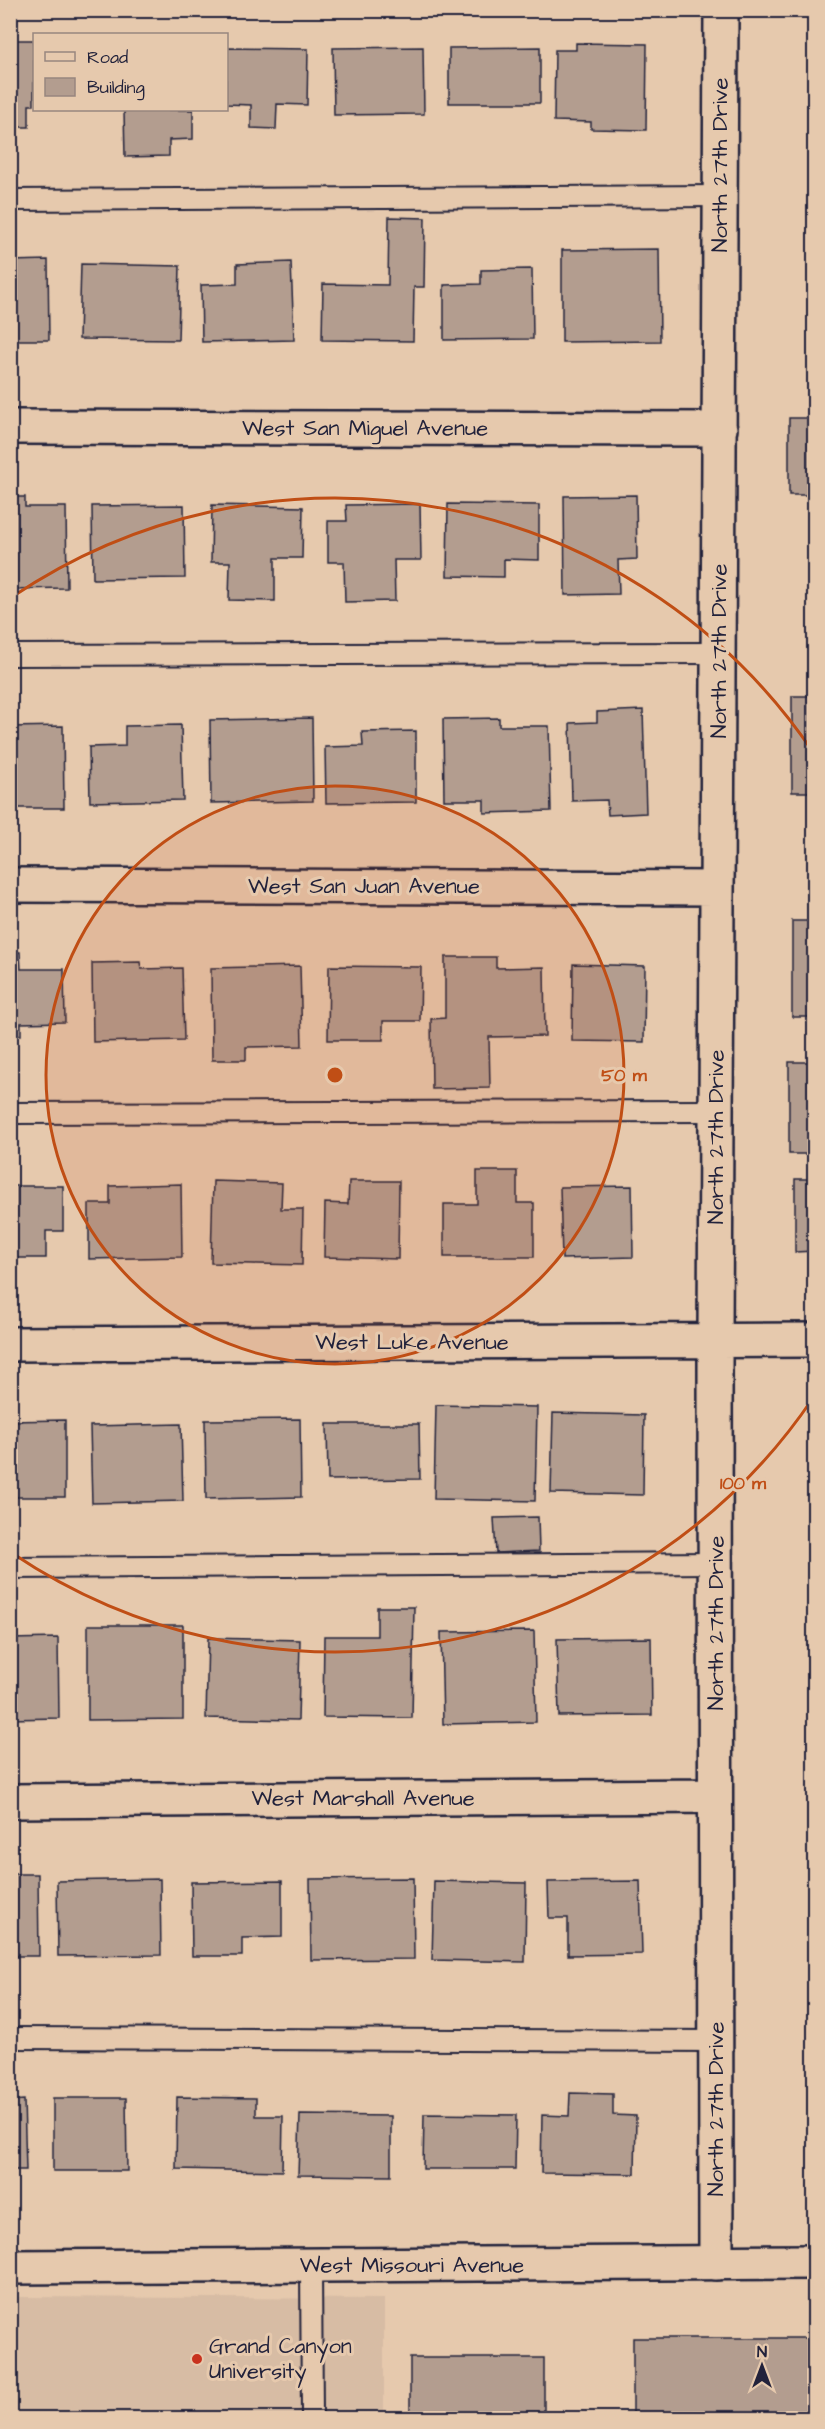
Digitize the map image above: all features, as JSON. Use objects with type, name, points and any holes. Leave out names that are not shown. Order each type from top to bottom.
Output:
[{"type":"street","name":"North 27th Drive","points":[[716,2263],[715,1341],[721,10]]},
{"type":"street","name":"West San Miguel Avenue","points":[[10,427],[720,429]]},
{"type":"street","name":"West San Juan Avenue","points":[[10,885],[717,888]]},
{"type":"street","name":"West Luke Avenue","points":[[10,1344],[814,1340]]},
{"type":"street","name":"West Marshall Avenue","points":[[10,1801],[716,1796]]},
{"type":"street","name":"West Missouri Avenue","points":[[10,2267],[814,2262]]},
{"type":"lane","points":[[10,200],[720,196]]},
{"type":"lane","points":[[10,655],[719,653]]},
{"type":"lane","points":[[10,1113],[716,1112]]},
{"type":"lane","points":[[10,1568],[716,1563]]},
{"type":"lane","points":[[10,2038],[716,2041]]},
{"type":"lane","points":[[311,2265],[312,2418]]},
{"type":"shaded area","name":"Grand Canyon University","points":[[11,2297],[384,2299],[384,2418],[11,2418]]},
{"type":"building","points":[[10,40],[33,40],[33,105],[29,105],[29,127],[10,127]]},
{"type":"building","points":[[576,43],[647,44],[646,130],[591,129],[591,122],[554,121],[555,50],[576,50]]},
{"type":"building","points":[[423,47],[424,114],[334,115],[333,48]]},
{"type":"building","points":[[540,47],[540,103],[449,103],[449,48]]},
{"type":"building","points":[[228,48],[308,49],[307,105],[277,104],[276,129],[251,128],[251,105],[228,104]]},
{"type":"building","points":[[124,111],[193,111],[193,139],[169,140],[169,156],[125,157]]},
{"type":"building","points":[[389,217],[425,218],[424,287],[414,287],[413,341],[322,340],[323,284],[388,285]]},
{"type":"building","points":[[659,249],[660,341],[562,342],[562,250]]},
{"type":"building","points":[[48,260],[49,340],[10,340],[10,261]]},
{"type":"building","points":[[291,262],[294,340],[202,342],[201,285],[237,284],[237,264]]},
{"type":"building","points":[[81,264],[180,266],[178,340],[79,339]]},
{"type":"building","points":[[532,269],[533,339],[444,340],[444,285],[481,284],[481,270]]},
{"type":"building","points":[[789,418],[814,418],[814,495],[789,495]]},
{"type":"building","points":[[636,495],[637,559],[618,560],[619,594],[565,595],[564,496]]},
{"type":"building","points":[[10,497],[25,497],[25,507],[66,507],[67,588],[10,589]]},
{"type":"building","points":[[420,504],[421,560],[394,560],[395,601],[345,602],[344,562],[328,562],[328,521],[347,521],[346,505]]},
{"type":"building","points":[[448,504],[539,505],[539,560],[504,559],[504,577],[447,576]]},
{"type":"building","points":[[184,505],[185,578],[93,579],[92,506]]},
{"type":"building","points":[[212,505],[303,507],[302,558],[275,558],[275,601],[229,600],[230,562],[211,562]]},
{"type":"building","points":[[792,696],[814,696],[814,792],[792,792]]},
{"type":"building","points":[[643,710],[646,813],[608,815],[607,800],[572,801],[570,723],[597,722],[597,712]]},
{"type":"building","points":[[312,718],[313,801],[211,803],[210,720]]},
{"type":"building","points":[[499,718],[499,726],[549,726],[551,811],[484,813],[484,800],[444,800],[443,719]]},
{"type":"building","points":[[181,725],[183,800],[90,802],[89,747],[125,746],[125,726]]},
{"type":"building","points":[[63,726],[64,808],[16,808],[16,801],[10,801],[10,727]]},
{"type":"building","points":[[416,731],[416,802],[326,803],[325,747],[363,746],[362,732]]},
{"type":"building","points":[[792,921],[814,921],[814,1017],[792,1017]]},
{"type":"building","points":[[10,952],[20,952],[21,969],[64,969],[65,1022],[21,1023],[21,1035],[10,1035]]},
{"type":"building","points":[[445,957],[496,957],[496,968],[544,967],[545,1036],[489,1037],[490,1088],[432,1089],[431,1019],[445,1018]]},
{"type":"building","points":[[140,962],[141,969],[182,968],[184,1040],[93,1042],[92,963]]},
{"type":"building","points":[[573,964],[645,966],[644,1042],[572,1041]]},
{"type":"building","points":[[300,966],[302,1046],[246,1047],[246,1060],[212,1060],[211,968]]},
{"type":"building","points":[[329,966],[421,967],[420,1021],[383,1021],[383,1040],[328,1040]]},
{"type":"building","points":[[789,1062],[814,1062],[814,1154],[789,1154]]},
{"type":"building","points":[[477,1171],[517,1171],[517,1203],[534,1203],[534,1257],[444,1257],[444,1204],[477,1204]]},
{"type":"building","points":[[795,1179],[814,1179],[814,1251],[795,1252]]},
{"type":"building","points":[[213,1181],[282,1183],[281,1209],[303,1209],[302,1265],[211,1263]]},
{"type":"building","points":[[349,1181],[399,1181],[398,1259],[324,1257],[325,1203],[348,1204]]},
{"type":"building","points":[[181,1184],[182,1257],[89,1259],[89,1204],[110,1204],[110,1186]]},
{"type":"building","points":[[10,1186],[63,1186],[63,1231],[46,1231],[46,1258],[10,1258]]},
{"type":"building","points":[[632,1186],[633,1257],[562,1259],[560,1187]]},
{"type":"building","points":[[436,1405],[537,1407],[535,1501],[434,1499]]},
{"type":"building","points":[[553,1413],[644,1415],[643,1495],[551,1493]]},
{"type":"building","points":[[300,1419],[301,1497],[206,1499],[205,1420]]},
{"type":"building","points":[[65,1420],[65,1497],[10,1497],[10,1421]]},
{"type":"building","points":[[181,1424],[183,1501],[92,1503],[90,1426]]},
{"type":"building","points":[[327,1424],[419,1424],[420,1479],[328,1480]]},
{"type":"building","points":[[538,1517],[539,1551],[496,1553],[494,1518]]},
{"type":"building","points":[[377,1607],[414,1607],[412,1718],[323,1717],[324,1636],[377,1636]]},
{"type":"building","points":[[88,1625],[183,1625],[183,1719],[88,1720]]},
{"type":"building","points":[[534,1631],[536,1722],[443,1724],[441,1632]]},
{"type":"building","points":[[58,1638],[59,1718],[10,1719],[10,1639]]},
{"type":"building","points":[[208,1638],[300,1640],[298,1720],[206,1718]]},
{"type":"building","points":[[651,1638],[652,1715],[559,1716],[557,1639]]},
{"type":"building","points":[[10,1874],[38,1874],[39,1956],[10,1956]]},
{"type":"building","points":[[413,1878],[414,1959],[311,1960],[310,1879]]},
{"type":"building","points":[[160,1879],[161,1955],[58,1956],[57,1881]]},
{"type":"building","points":[[282,1881],[282,1937],[242,1938],[242,1956],[192,1956],[191,1882]]},
{"type":"building","points":[[434,1881],[526,1883],[525,1962],[432,1960]]},
{"type":"building","points":[[640,1881],[642,1954],[568,1955],[568,1918],[549,1918],[548,1882]]},
{"type":"building","points":[[570,2093],[613,2094],[613,2115],[636,2116],[635,2174],[541,2173],[542,2115],[569,2116]]},
{"type":"building","points":[[177,2097],[256,2098],[256,2116],[283,2116],[282,2171],[176,2169]]},
{"type":"building","points":[[53,2098],[126,2098],[127,2171],[53,2171]]},
{"type":"building","points":[[24,2100],[26,2170],[10,2170],[10,2101]]},
{"type":"building","points":[[424,2114],[516,2115],[515,2169],[423,2169]]},
{"type":"building","points":[[300,2115],[391,2116],[391,2176],[298,2175]]},
{"type":"building","points":[[633,2338],[814,2338],[814,2418],[633,2418]]},
{"type":"building","points":[[410,2358],[544,2358],[544,2412],[468,2412],[468,2418],[410,2418]]},
{"type":"building","points":[[252,2417],[252,2418],[10,2418]]},
{"type":"place","name":"Grand Canyon University","points":[[197,2359]]}]
